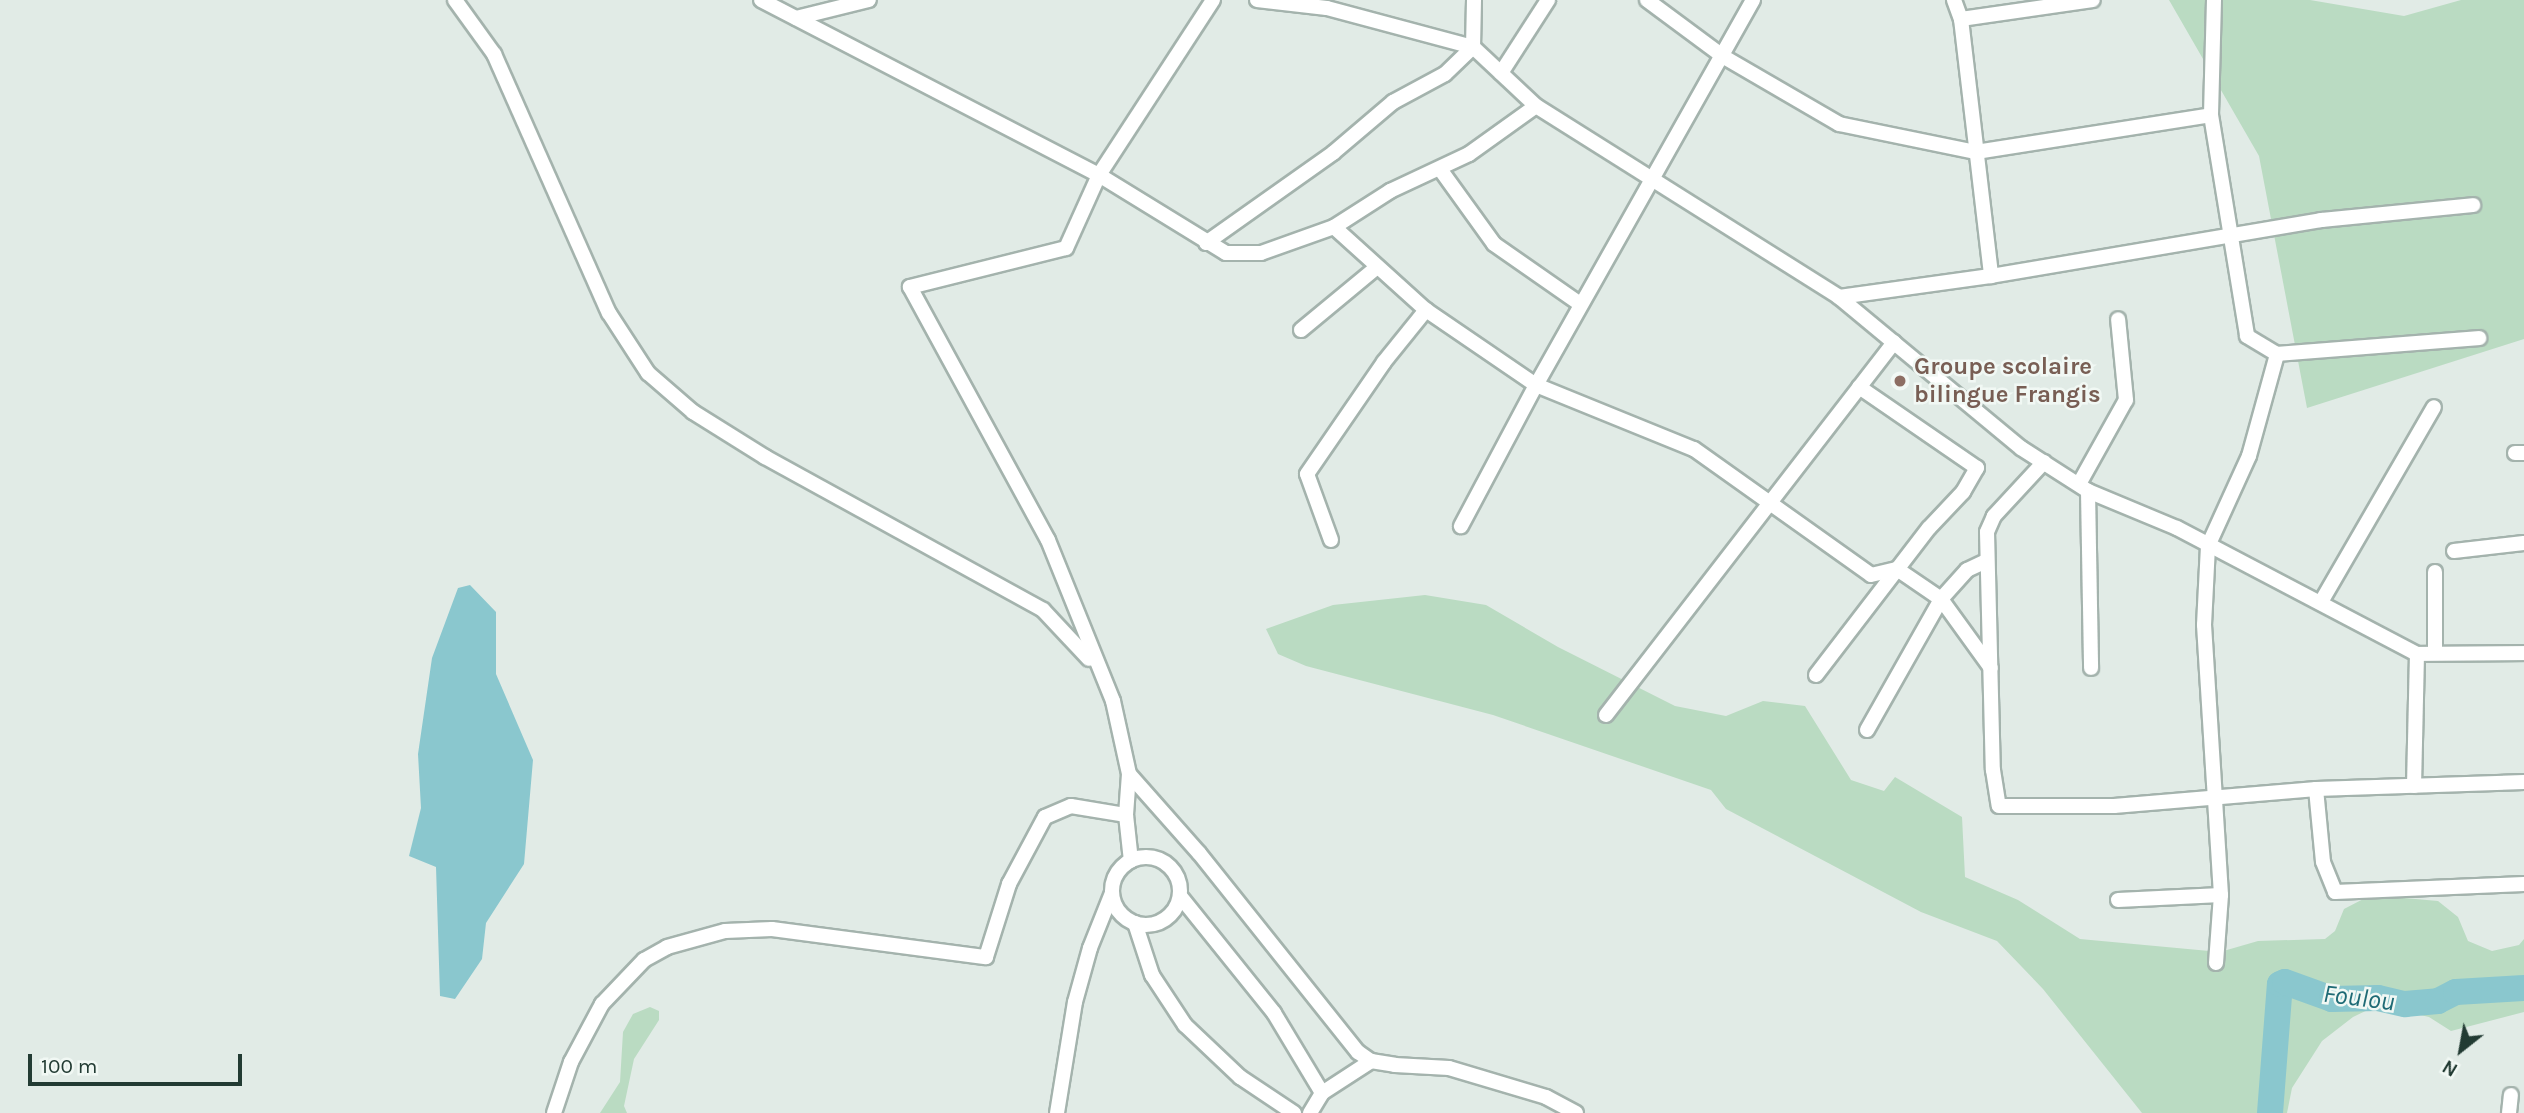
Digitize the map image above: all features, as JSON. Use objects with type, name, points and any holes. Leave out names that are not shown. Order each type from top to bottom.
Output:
[{"type":"street","points":[[455,0],[494,54],[608,313],[648,373],[694,412],[765,457],[1043,610],[1098,671]]},
{"type":"street","points":[[761,0],[1099,175],[1226,253],[1261,253],[1334,227],[1390,191],[1440,169],[1536,106]]},
{"type":"street","points":[[796,18],[869,0]]},
{"type":"street","points":[[1131,861],[1126,815],[1129,774],[1113,701],[1098,671],[1048,540],[910,287],[1066,248],[1099,175],[1213,0]]},
{"type":"street","points":[[1257,0],[1327,8],[1473,47],[1536,106],[1839,297],[2021,448],[2084,488],[2321,602],[2417,654],[2524,653]]},
{"type":"street","points":[[1206,243],[1333,153],[1393,102],[1445,74],[1473,47],[1474,0]]},
{"type":"street","points":[[1501,74],[1548,0]]},
{"type":"street","points":[[1647,0],[1724,57],[1839,124],[1976,152],[2211,115]]},
{"type":"street","points":[[1461,526],[1580,304],[1654,180],[1754,0]]},
{"type":"street","points":[[1954,0],[1961,19],[1992,276]]},
{"type":"street","points":[[1961,19],[2093,0]]},
{"type":"street","points":[[2214,0],[2211,115],[2233,236],[2247,336],[2277,354],[2479,338]]},
{"type":"street","points":[[1440,169],[1494,244],[1580,304]]},
{"type":"street","points":[[1839,297],[1992,276],[2320,220],[2473,205]]},
{"type":"street","points":[[1334,227],[1376,268],[1426,310],[1536,385],[1616,419],[1669,435],[1871,575],[1897,569],[1941,599],[1991,668]]},
{"type":"street","points":[[1301,330],[1376,268]]},
{"type":"street","points":[[1331,540],[1307,474],[1384,362],[1426,310]]},
{"type":"street","points":[[2091,668],[2084,488],[2126,400],[2118,319]]},
{"type":"street","points":[[1606,715],[1894,342]]},
{"type":"street","points":[[2216,963],[2221,895],[2204,625],[2208,546],[2249,456],[2277,354]]},
{"type":"street","points":[[1816,675],[1897,569],[1963,492],[1977,468],[1859,387]]},
{"type":"street","points":[[2321,602],[2434,407]]},
{"type":"street","points":[[2045,462],[1994,516],[1987,532],[1986,561],[1999,806],[2114,806],[2316,789],[2524,782]]},
{"type":"street","points":[[2454,551],[2524,543]]},
{"type":"street","points":[[1867,730],[1941,599],[1967,570],[1986,561]]},
{"type":"street","points":[[2434,652],[2435,572]]},
{"type":"street","points":[[2414,786],[2417,654]]},
{"type":"street","points":[[1129,774],[1199,853],[1282,963],[1358,1052],[1371,1061],[1449,1068],[1546,1097],[1576,1113]]},
{"type":"street","points":[[2316,789],[2323,862],[2335,892],[2524,884]]},
{"type":"street","points":[[554,1113],[571,1062],[602,1004],[644,960],[667,947],[725,931],[772,929],[986,957],[1009,884],[1045,817],[1071,806],[1126,815]]},
{"type":"street","points":[[1057,1113],[1075,1002],[1090,948],[1121,869],[1131,861],[1143,857],[1166,864],[1175,873],[1180,896],[1274,1013],[1322,1093]]},
{"type":"street","points":[[1112,893],[1119,912],[1135,923],[1152,975],[1185,1025],[1240,1077],[1294,1113]]},
{"type":"street","points":[[2118,900],[2221,895]]},
{"type":"street","points":[[1135,923],[1164,920],[1180,896]]},
{"type":"street","points":[[1310,1113],[1322,1093],[1371,1061]]},
{"type":"street","points":[[2509,1113],[2511,1095]]},
{"type":"green space","points":[[2169,0],[2310,0],[2404,16],[2461,0],[2524,0],[2524,339],[2307,408],[2259,156]]},
{"type":"green space","points":[[1425,595],[1486,605],[1558,647],[1675,706],[1726,716],[1763,701],[1805,706],[1851,780],[1884,791],[1895,777],[1962,817],[1965,877],[2018,900],[2080,939],[2220,952],[2258,941],[2325,939],[2335,931],[2344,909],[2371,895],[2438,901],[2458,917],[2468,941],[2492,951],[2519,945],[2524,939],[2524,1012],[2451,1031],[2429,1017],[2378,1005],[2353,1017],[2322,1041],[2292,1088],[2287,1113],[2142,1113],[2043,989],[1997,941],[1921,912],[1726,809],[1711,790],[1493,715],[1306,666],[1278,654],[1266,629],[1333,605]]},
{"type":"green space","points":[[650,1007],[659,1011],[659,1020],[634,1059],[624,1106],[627,1113],[600,1113],[620,1082],[623,1032],[633,1014]]},
{"type":"water","points":[[470,585],[496,612],[496,674],[533,760],[524,864],[486,923],[482,959],[455,999],[440,996],[436,867],[409,856],[421,808],[418,754],[432,658],[458,588]]},
{"type":"waterway","name":"Foulou","points":[[2270,1113],[2280,984],[2285,982],[2332,999],[2378,998],[2405,1004],[2438,1001],[2456,992],[2524,988]]},
{"type":"place","name":"Groupe scolaire bilingue Frangis","points":[[1900,381]]}]
